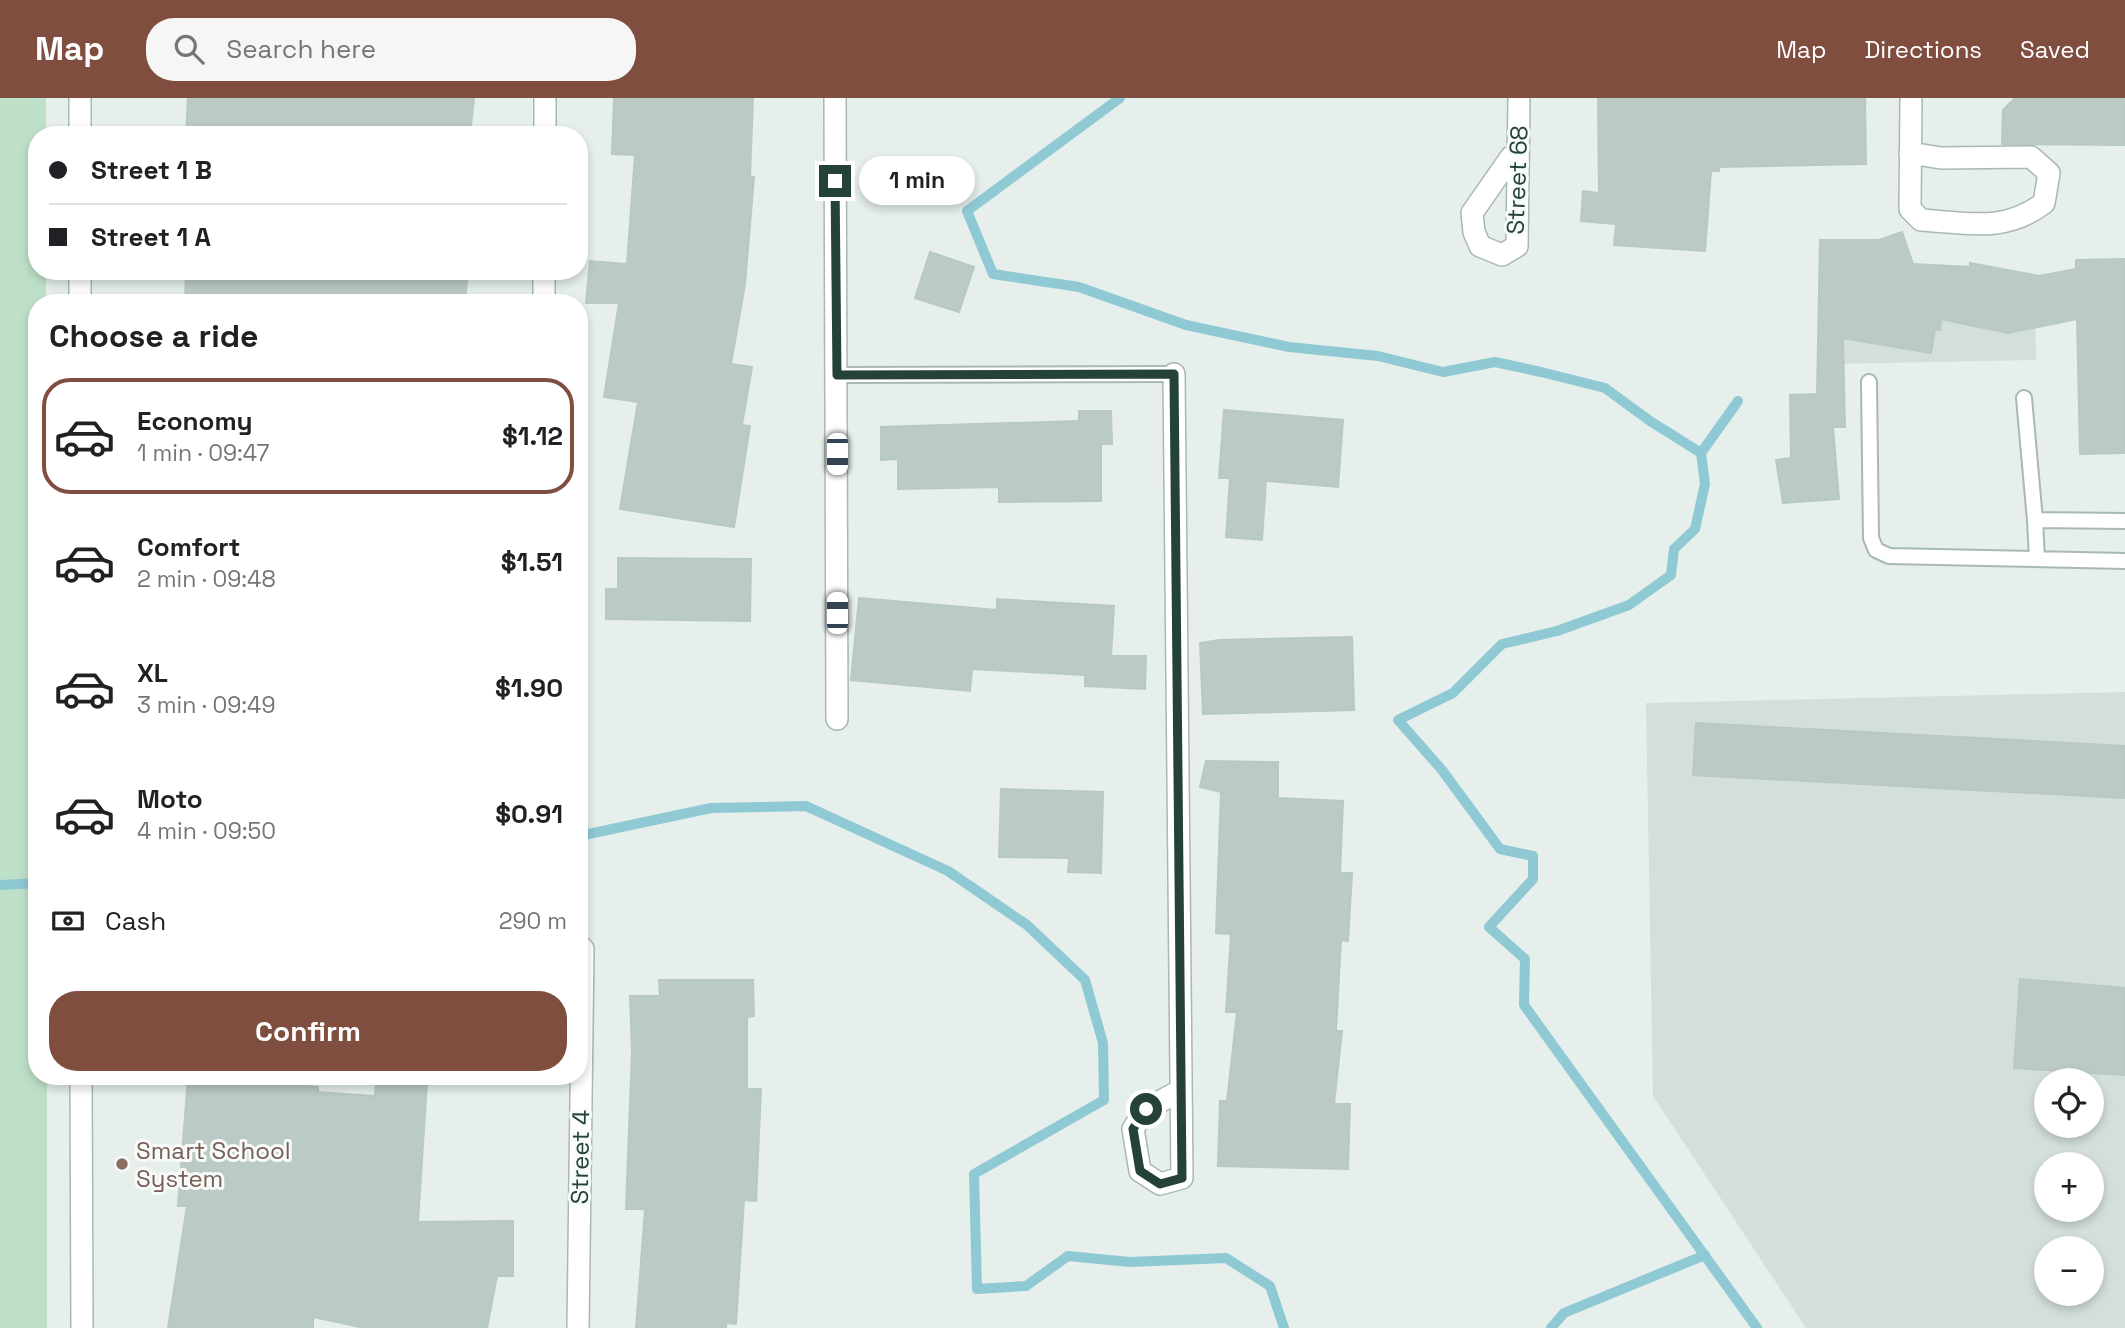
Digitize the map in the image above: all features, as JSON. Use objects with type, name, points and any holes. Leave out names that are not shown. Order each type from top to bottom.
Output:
[{"type":"street","points":[[80,98],[80,126]]},
{"type":"street","points":[[545,98],[545,126]]},
{"type":"street","points":[[835,98],[837,719]]},
{"type":"street","name":"Street 68","points":[[1511,157],[1472,213],[1474,232],[1480,246],[1502,255],[1517,246],[1519,98]]},
{"type":"street","points":[[1910,153],[1941,158],[2031,158],[2049,173],[2044,204],[2027,216],[2003,224],[1922,220],[1910,209],[1910,153],[1911,98]]},
{"type":"street","points":[[1174,374],[1182,1178],[1160,1184],[1140,1171],[1133,1129],[1146,1109],[1174,1094]]},
{"type":"street","points":[[81,1085],[82,1328]]},
{"type":"street","name":"Street 4","points":[[578,1328],[581,1085]]},
{"type":"lane","points":[[837,375],[1174,374]]},
{"type":"lane","points":[[1869,383],[1871,538],[1876,550],[1889,556],[2125,561]]},
{"type":"lane","points":[[2024,398],[2037,559]]},
{"type":"lane","points":[[2035,520],[2125,521]]},
{"type":"shaded area","points":[[2035,291],[2036,360],[1833,364],[1847,303]]},
{"type":"shaded area","points":[[2125,692],[2125,1328],[1806,1328],[1653,1096],[1646,703]]},
{"type":"green space","points":[[0,98],[46,98],[46,126],[28,126],[28,280],[46,280],[46,294],[28,294],[28,1085],[47,1085],[47,1328],[0,1328]]},
{"type":"building","points":[[188,98],[474,98],[471,126],[186,126]]},
{"type":"building","points":[[614,98],[753,98],[750,177],[754,177],[745,284],[731,364],[752,367],[742,425],[750,426],[734,527],[620,509],[638,402],[604,397],[619,303],[588,303],[587,294],[590,261],[627,264],[635,155],[612,154]]},
{"type":"building","points":[[1598,98],[1865,98],[1866,164],[1719,167],[1719,171],[1711,171],[1705,251],[1614,245],[1616,224],[1581,221],[1583,191],[1599,193]]},
{"type":"building","points":[[2015,98],[2125,98],[2125,145],[2002,144],[2003,110]]},
{"type":"building","points":[[1902,232],[1913,264],[1970,267],[1970,263],[2039,276],[2076,269],[2076,260],[2125,259],[2125,453],[2080,454],[2077,319],[2008,333],[1941,319],[1940,330],[1935,330],[1931,353],[1843,338],[1845,427],[1833,427],[1839,499],[1783,503],[1776,460],[1791,458],[1790,395],[1817,394],[1820,240],[1879,240]]},
{"type":"building","points":[[930,252],[974,267],[959,312],[915,298]]},
{"type":"building","points":[[186,280],[467,280],[466,294],[185,294]]},
{"type":"building","points":[[1224,410],[1343,420],[1338,487],[1266,481],[1262,540],[1226,537],[1230,478],[1219,478]]},
{"type":"building","points":[[1079,411],[1111,411],[1112,444],[1101,444],[1101,501],[999,502],[999,487],[898,489],[898,459],[881,460],[881,427],[1079,421]]},
{"type":"building","points":[[618,558],[751,559],[750,621],[606,619],[606,589],[618,589]]},
{"type":"building","points":[[859,598],[997,610],[997,599],[1114,606],[1111,656],[1146,656],[1145,689],[1085,686],[1085,675],[972,669],[970,691],[851,680]]},
{"type":"building","points":[[1352,637],[1354,710],[1203,714],[1200,643],[1219,640]]},
{"type":"building","points":[[1696,723],[2125,746],[2125,798],[1693,775]]},
{"type":"building","points":[[1206,761],[1278,762],[1278,798],[1343,801],[1340,873],[1352,873],[1348,941],[1341,940],[1336,1031],[1342,1031],[1334,1104],[1350,1104],[1348,1169],[1218,1166],[1220,1101],[1227,1101],[1237,1012],[1226,1012],[1231,934],[1216,933],[1221,792],[1200,787]]},
{"type":"building","points":[[1001,789],[1103,792],[1101,873],[1068,872],[1069,858],[999,857]]},
{"type":"building","points":[[2020,979],[2125,988],[2125,1075],[2104,1074],[2104,1068],[2014,1068]]},
{"type":"building","points":[[659,980],[753,980],[754,1016],[747,1017],[747,1089],[761,1089],[756,1201],[744,1200],[736,1324],[726,1323],[726,1328],[636,1328],[645,1209],[626,1209],[632,1052],[630,996],[660,996]]},
{"type":"building","points":[[187,1085],[292,1085],[318,1087],[318,1092],[375,1096],[376,1085],[427,1085],[418,1222],[513,1221],[513,1276],[497,1276],[487,1328],[365,1328],[313,1317],[313,1328],[168,1328],[187,1206],[178,1206]]},
{"type":"waterway","points":[[1120,98],[967,211],[993,274],[1079,287],[1186,325],[1289,347],[1378,356],[1443,372],[1495,362],[1605,388],[1701,453]]},
{"type":"waterway","points":[[1738,401],[1701,453],[1705,484],[1695,529],[1674,549],[1671,575],[1629,605],[1557,631],[1502,644],[1453,693],[1398,720],[1442,770],[1500,849],[1533,856],[1533,879],[1489,927],[1525,959],[1524,1005],[1757,1328]]},
{"type":"waterway","points":[[588,834],[711,808],[806,806],[948,871],[1027,925],[1085,980],[1103,1043],[1104,1100],[974,1174],[977,1289],[1026,1286],[1068,1256],[1130,1262],[1226,1258],[1270,1286],[1284,1328]]},
{"type":"waterway","points":[[0,885],[28,883]]},
{"type":"waterway","points":[[1551,1328],[1564,1313],[1705,1255]]},
{"type":"place","name":"Smart School System","points":[[122,1164]]},
{"type":"route","points":[[835,181],[837,375],[1174,374],[1182,1178],[1160,1184],[1140,1171],[1133,1129],[1146,1109]]}]
